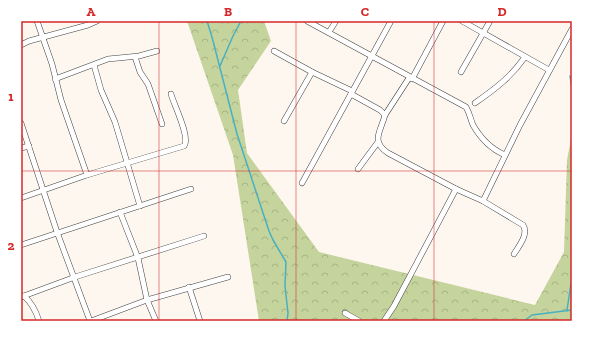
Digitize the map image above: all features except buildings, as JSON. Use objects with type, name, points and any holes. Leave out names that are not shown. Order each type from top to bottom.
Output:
[{"type":"street","points":[[37,21],[56,79],[61,100],[87,175]]},
{"type":"street","points":[[21,45],[29,40],[88,25],[97,21]]},
{"type":"street","points":[[329,32],[336,21]]},
{"type":"street","points":[[302,183],[391,21]]},
{"type":"street","points":[[443,21],[411,78],[385,115],[378,134],[378,142],[384,150],[456,189],[483,201],[523,225],[526,233],[514,254]]},
{"type":"street","points":[[462,21],[549,70]]},
{"type":"street","points":[[461,72],[490,21]]},
{"type":"street","points":[[309,22],[466,107],[471,114],[473,124],[484,140],[494,151],[505,155]]},
{"type":"street","points":[[483,201],[549,70],[572,30]]},
{"type":"street","points":[[56,79],[108,59],[135,57],[157,51]]},
{"type":"street","points":[[274,51],[351,93],[380,110],[385,115]]},
{"type":"street","points":[[135,57],[140,72],[148,84],[162,124]]},
{"type":"street","points":[[475,103],[494,90],[509,77],[525,57]]},
{"type":"street","points":[[94,65],[101,90],[115,122],[140,206]]},
{"type":"street","points":[[284,121],[312,72]]},
{"type":"street","points":[[21,198],[87,175],[128,164],[184,146],[186,144],[186,134],[174,107],[171,94]]},
{"type":"street","points":[[21,123],[57,232],[91,321],[147,300],[228,277]]},
{"type":"street","points":[[358,169],[378,142]]},
{"type":"street","points":[[21,148],[29,146]]},
{"type":"street","points":[[21,245],[191,189]]},
{"type":"street","points":[[384,321],[394,306],[456,189]]},
{"type":"street","points":[[120,212],[138,258],[147,300],[156,321]]},
{"type":"street","points":[[22,296],[75,277],[204,236]]},
{"type":"street","points":[[189,287],[200,321]]},
{"type":"street","points":[[22,296],[30,301],[39,321]]},
{"type":"street","points":[[345,313],[359,321]]},
{"type":"green space","points":[[187,21],[264,21],[271,41],[238,90],[247,153],[319,252],[535,305],[564,252],[567,160],[572,133],[572,321],[259,321],[233,155]]},
{"type":"waterway","points":[[207,21],[237,134],[269,231],[286,262],[285,286],[288,313],[287,321]]},
{"type":"waterway","points":[[220,66],[241,21]]},
{"type":"waterway","points":[[570,76],[572,88]]},
{"type":"waterway","points":[[567,310],[572,277]]},
{"type":"waterway","points":[[524,321],[532,315],[572,310]]}]
